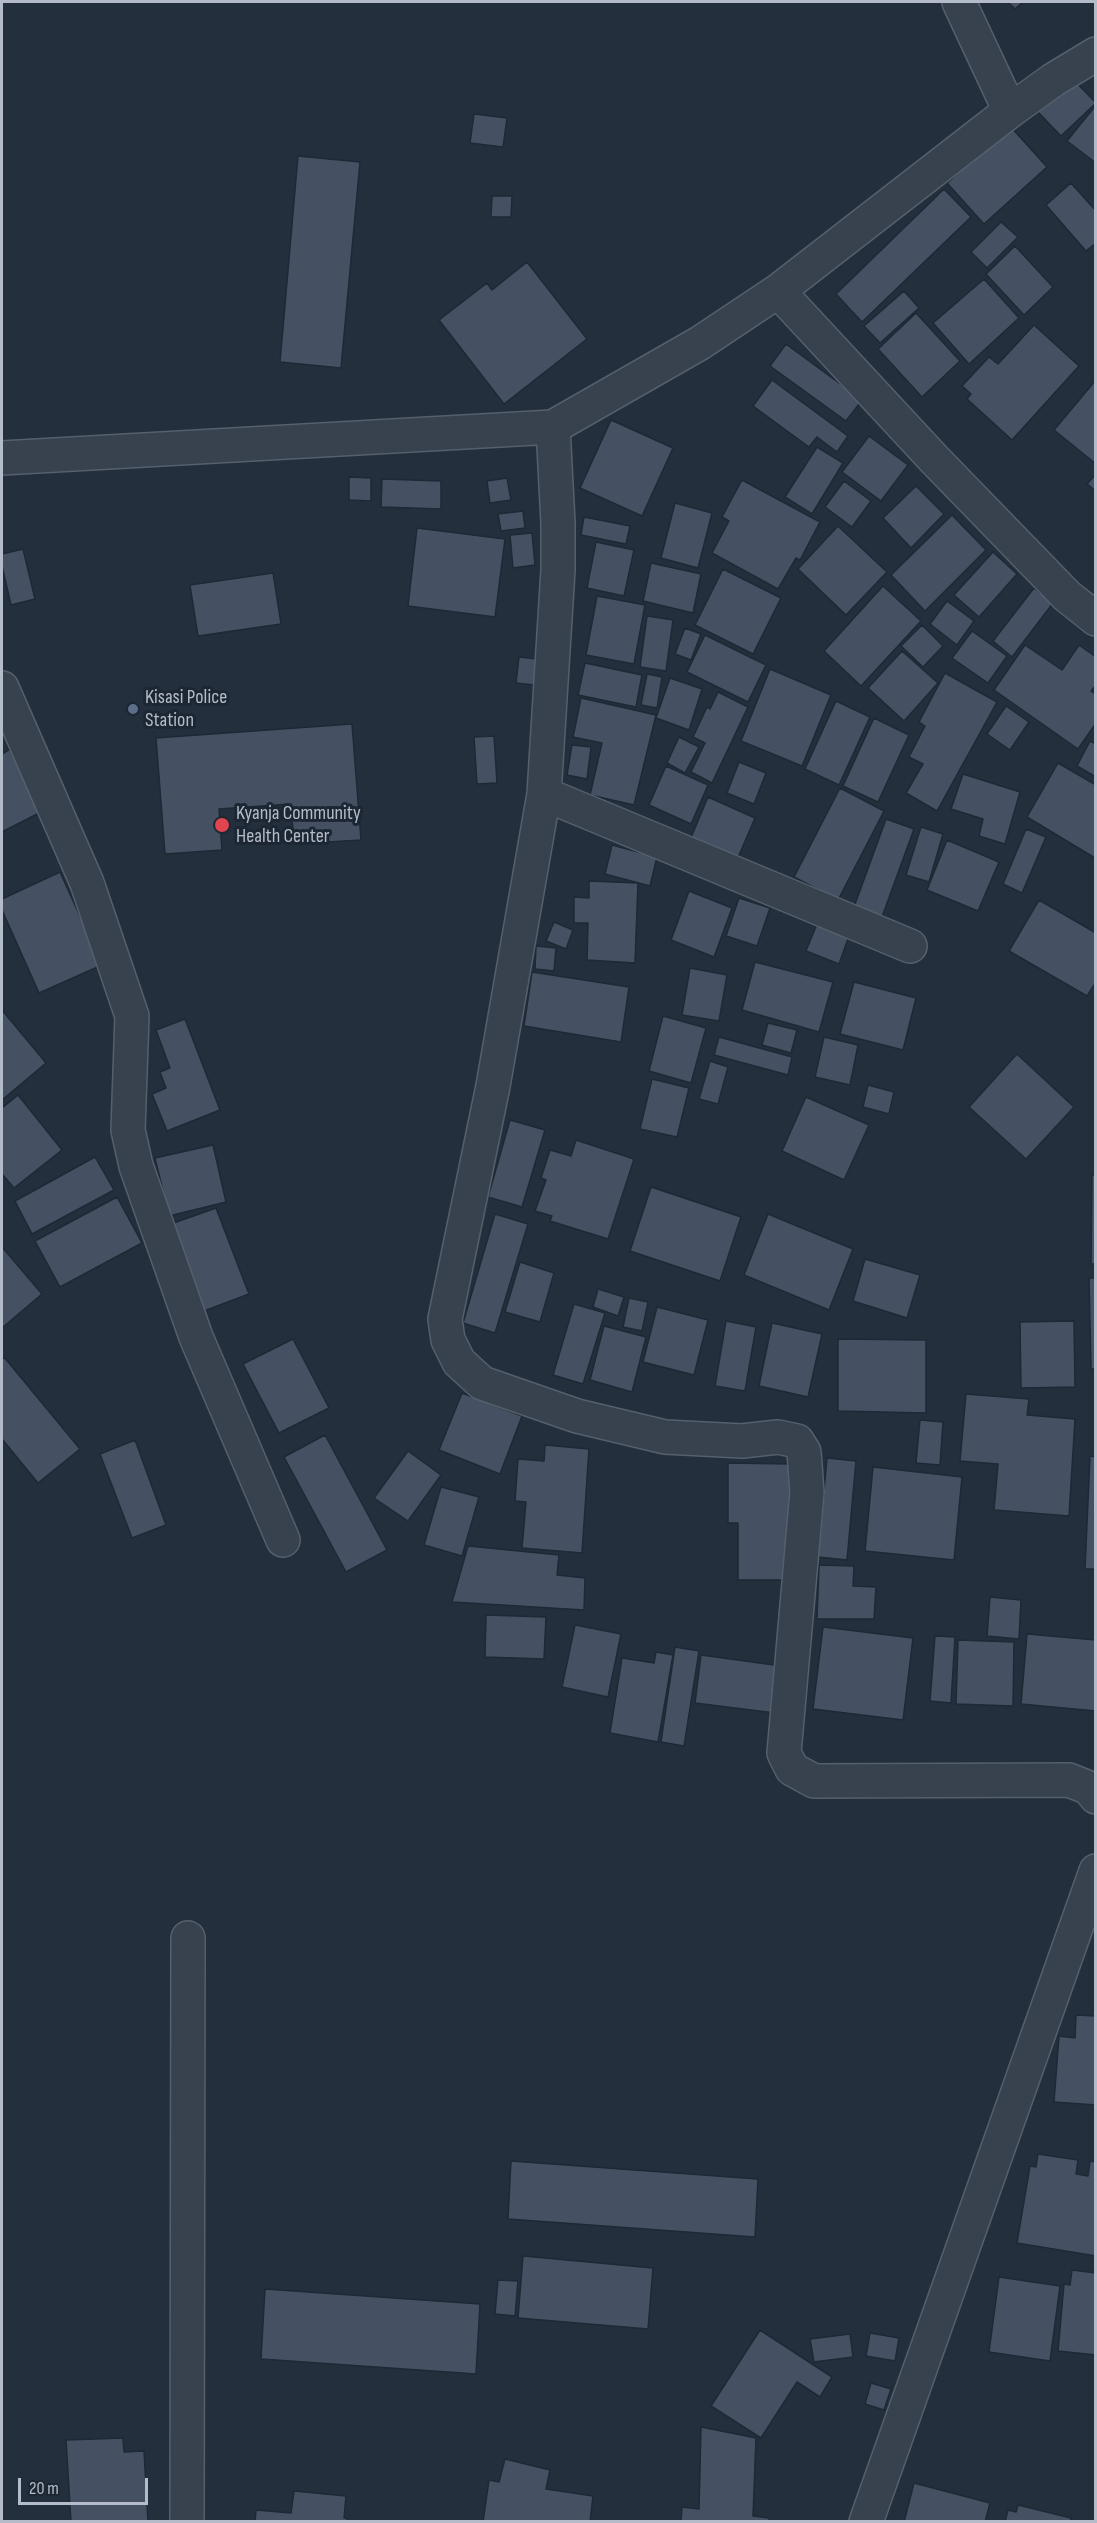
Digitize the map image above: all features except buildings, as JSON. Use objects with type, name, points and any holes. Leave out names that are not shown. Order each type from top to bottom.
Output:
[{"type":"street","points":[[963,4],[1010,111]]},
{"type":"street","points":[[2,458],[553,427],[700,343],[778,291],[1010,111],[1095,54]]},
{"type":"street","points":[[778,291],[934,459],[1067,596],[1095,619]]},
{"type":"street","points":[[553,427],[558,570],[544,795],[493,1086],[445,1319],[448,1340],[459,1362],[482,1383],[577,1416],[665,1437],[742,1442],[778,1437],[797,1442],[804,1452],[807,1492],[784,1753],[792,1769],[814,1781],[1069,1780],[1089,1788],[1095,1797]]},
{"type":"street","points":[[2,688],[87,883],[132,1016],[128,1130],[136,1166],[196,1337],[283,1540]]},
{"type":"street","points":[[544,795],[910,946]]},
{"type":"street","points":[[866,2522],[1095,1871]]},
{"type":"street","points":[[188,1938],[188,2522]]},
{"type":"place","name":"Kisasi Police Station","points":[[133,709]]},
{"type":"place","name":"Kyanja Community Health Center","points":[[222,825]]}]
